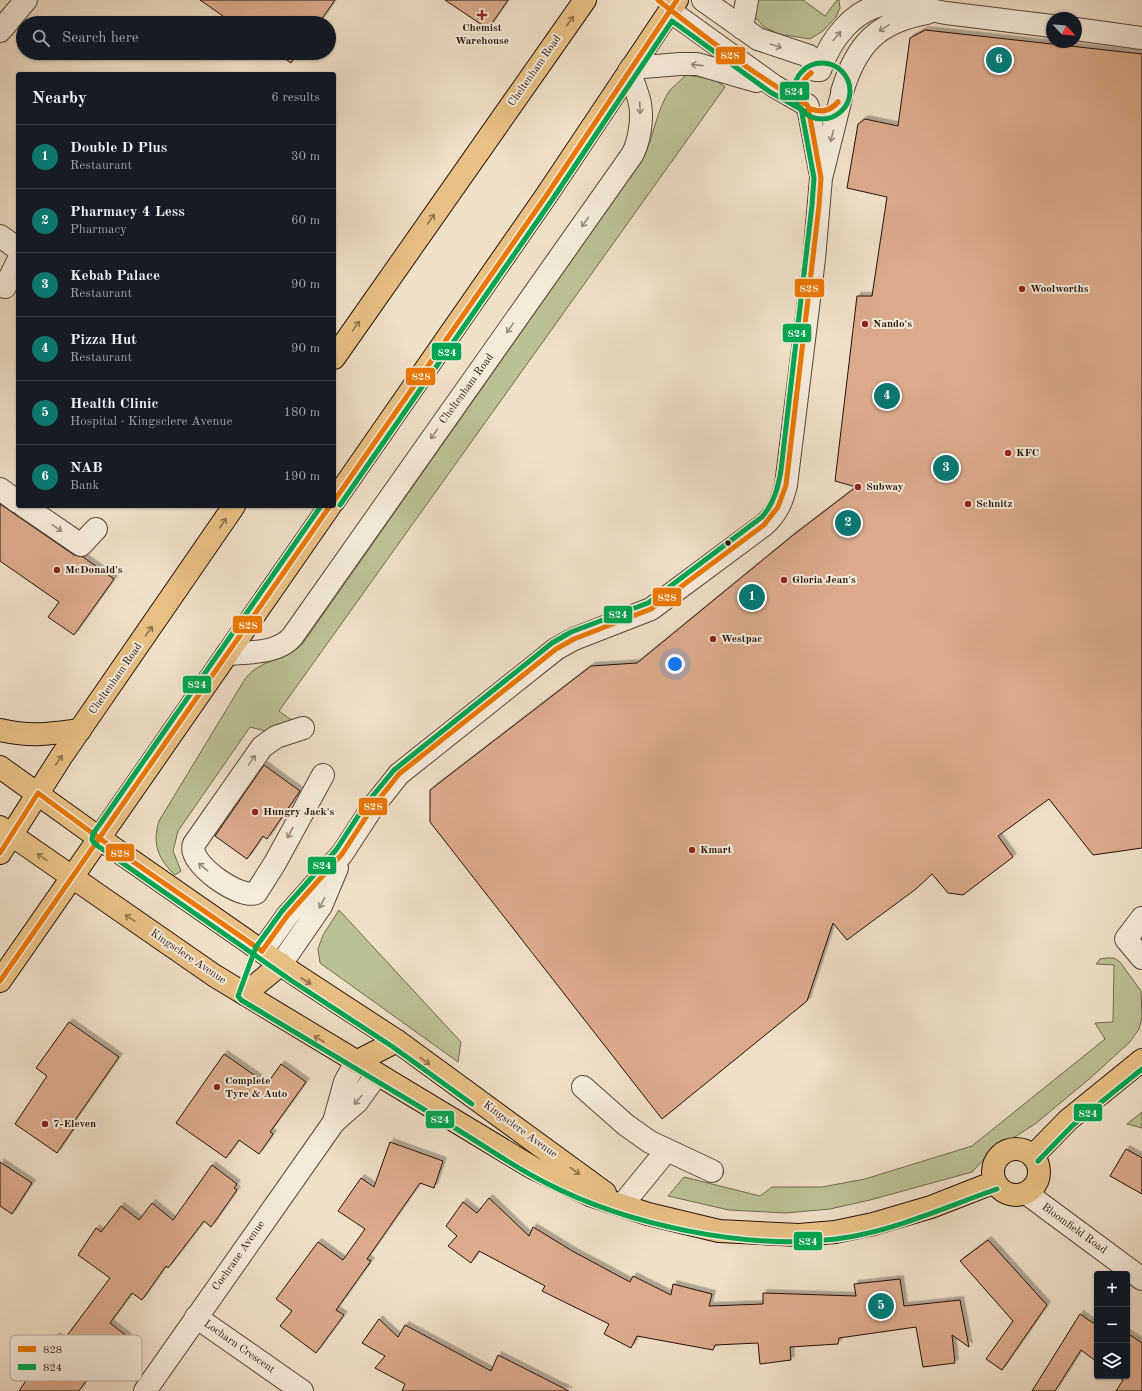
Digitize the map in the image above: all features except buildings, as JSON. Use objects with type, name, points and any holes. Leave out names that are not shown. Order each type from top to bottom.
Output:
[{"type":"main road","name":"Cheltenham Road","points":[[336,355],[585,0]]},
{"type":"main road","points":[[336,498],[546,196],[630,70],[668,4]]},
{"type":"main road","name":"Cheltenham Road","points":[[4,839],[38,793],[233,508]]},
{"type":"main road","points":[[0,981],[329,508]]},
{"type":"main road","points":[[0,730],[21,735],[41,735],[80,730]]},
{"type":"main road","name":"Kingsclere Avenue","points":[[0,766],[262,951],[397,1041],[622,1205]]},
{"type":"main road","name":"Kingsclere Avenue","points":[[4,839],[71,878],[192,961],[244,994],[533,1168],[573,1188],[622,1205],[677,1222],[719,1231],[799,1235],[835,1232],[873,1224],[931,1207],[995,1182]]},
{"type":"main road","points":[[244,994],[262,951]]},
{"type":"main road","points":[[244,994],[281,964]]},
{"type":"main road","points":[[356,1062],[397,1041]]},
{"type":"main road","points":[[377,1074],[397,1041]]},
{"type":"main road","points":[[1033,1156],[1068,1120],[1142,1060]]},
{"type":"main road","points":[[1012,1149],[1024,1150],[1033,1156],[1037,1161],[1040,1174],[1035,1186],[1026,1193],[1020,1195],[1008,1194],[995,1182],[994,1176],[997,1159],[1006,1151],[1012,1149]]},
{"type":"street","points":[[0,31],[26,0]]},
{"type":"street","points":[[703,0],[742,28],[767,42],[809,56],[818,70]]},
{"type":"street","points":[[742,28],[747,0]]},
{"type":"street","points":[[668,4],[774,86],[808,106],[815,110],[827,111],[834,107],[842,95],[840,80],[835,74],[828,71],[818,70],[807,76],[802,85],[802,96],[808,106],[821,178]]},
{"type":"street","points":[[818,70],[834,40],[853,20],[866,11],[889,4],[914,6],[934,11],[1046,25]]},
{"type":"street","points":[[262,951],[288,916],[342,854],[372,808],[399,774],[543,658],[574,639],[651,609],[764,525],[774,515],[783,498],[789,463],[814,259],[821,178],[842,95],[855,58],[869,40],[881,30],[901,19],[934,11]]},
{"type":"street","points":[[1082,30],[1142,38]]},
{"type":"street","points":[[630,70],[680,64],[697,64],[774,86]]},
{"type":"street","name":"Cheltenham Road","points":[[227,654],[276,648],[285,644],[292,637],[632,155],[638,138],[641,109],[630,70]]},
{"type":"street","points":[[0,236],[16,247]]},
{"type":"street","points":[[5,287],[16,265]]},
{"type":"street","points":[[0,489],[16,501]]},
{"type":"street","points":[[27,508],[81,545],[96,529]]},
{"type":"street","points":[[303,728],[269,741],[255,756],[194,844],[192,850],[198,863],[205,870],[240,892],[248,895],[256,893],[275,863],[323,775]]},
{"type":"street","points":[[281,964],[321,906],[342,854]]},
{"type":"street","points":[[1142,918],[1126,940],[1142,958]]},
{"type":"street","name":"Cochrane Avenue","points":[[334,1122],[345,1082],[356,1062]]},
{"type":"street","name":"Cochrane Avenue","points":[[145,1391],[334,1122],[357,1102],[377,1074]]},
{"type":"street","points":[[583,1087],[626,1125],[650,1142],[712,1171]]},
{"type":"street","points":[[622,1205],[667,1150]]},
{"type":"street","name":"Bloomfield Road","points":[[1026,1193],[1142,1279]]},
{"type":"street","name":"Locharn Crescent","points":[[196,1317],[302,1391]]},
{"type":"green space","points":[[758,0],[803,0],[825,16],[837,0],[839,0],[840,8],[836,17],[823,31],[810,39],[779,34],[764,27],[754,16]]},
{"type":"green space","points":[[686,75],[714,79],[725,87],[279,711],[293,721],[279,724],[265,731],[250,727],[178,831],[173,851],[181,871],[175,875],[164,863],[158,851],[156,837],[159,821],[245,679],[259,667],[289,654],[303,643],[643,159],[650,142],[658,114],[666,97],[670,90]]},
{"type":"green space","points":[[339,910],[461,1042],[458,1062],[320,963],[318,949],[323,935]]},
{"type":"green space","points":[[1114,958],[1120,962],[1141,991],[1142,1017],[1139,1029],[1130,1042],[1088,1080],[1035,1124],[990,1153],[972,1172],[870,1200],[830,1209],[786,1213],[729,1210],[668,1196],[684,1177],[760,1196],[772,1187],[822,1187],[865,1179],[972,1146],[1105,1039],[1095,1023],[1113,1022],[1114,965],[1096,964],[1100,959]]},
{"type":"green space","points":[[1142,1112],[1142,1128],[1127,1124]]},
{"type":"transit line","name":"828","points":[[658,0],[749,69],[807,105]]},
{"type":"transit line","name":"828","points":[[336,498],[546,196],[677,0]]},
{"type":"transit line","name":"824","points":[[340,505],[552,200],[672,21],[770,92],[804,111]]},
{"type":"transit line","name":"824","points":[[822,63],[833,65],[842,71],[848,80],[850,91],[848,102],[842,111],[833,117],[822,119],[811,117],[802,111],[796,102],[794,91],[796,80],[802,71],[811,65],[822,63]]},
{"type":"transit line","name":"828","points":[[805,103],[801,91],[805,79],[811,73]]},
{"type":"transit line","name":"828","points":[[805,103],[802,95],[802,87],[803,83],[811,73]]},
{"type":"transit line","name":"828","points":[[811,109],[823,111],[832,107],[838,102]]},
{"type":"transit line","name":"828","points":[[811,109],[823,111],[830,109],[838,102]]},
{"type":"transit line","name":"828","points":[[262,951],[287,916],[342,854],[372,808],[399,774],[556,649],[574,639],[651,609],[764,525],[778,507],[786,485],[819,206],[821,178],[808,107]]},
{"type":"transit line","name":"824","points":[[801,108],[814,178],[812,205],[781,470],[777,489],[770,506],[762,517],[648,603],[571,632],[552,643],[394,770],[366,804],[336,850],[282,911],[256,947],[238,996],[241,1000],[533,1176],[578,1198],[613,1211],[650,1222],[688,1231],[764,1241],[836,1239],[857,1236],[898,1225],[997,1189]]},
{"type":"transit line","name":"824","points":[[320,508],[93,834],[92,840],[95,844],[292,981],[393,1047],[472,1104]]},
{"type":"transit line","name":"828","points":[[0,981],[329,508]]},
{"type":"transit line","name":"828","points":[[0,853],[38,793],[99,838],[262,951]]},
{"type":"transit line","name":"824","points":[[1038,1161],[1073,1125],[1142,1069]]},
{"type":"place","name":"Chemist Warehouse","points":[[482,15]]},
{"type":"place","name":"NAB","points":[[999,60]]},
{"type":"place","name":"Woolworths","points":[[1022,289]]},
{"type":"place","name":"Nando's","points":[[865,324]]},
{"type":"place","name":"Pizza Hut","points":[[887,396]]},
{"type":"place","name":"KFC","points":[[1008,453]]},
{"type":"place","name":"Kebab Palace","points":[[946,468]]},
{"type":"place","name":"Subway","points":[[858,487]]},
{"type":"place","name":"Schnitz","points":[[968,504]]},
{"type":"place","name":"Pharmacy 4 Less","points":[[848,523]]},
{"type":"place","name":"McDonald's","points":[[57,570]]},
{"type":"place","name":"Gloria Jean's","points":[[784,580]]},
{"type":"place","name":"Double D Plus","points":[[752,597]]},
{"type":"place","name":"Westpac","points":[[713,639]]},
{"type":"place","name":"Hungry Jack's","points":[[255,812]]},
{"type":"place","name":"Kmart","points":[[692,850]]},
{"type":"place","name":"Complete Tyre & Auto","points":[[217,1087]]},
{"type":"place","name":"7-Eleven","points":[[45,1124]]},
{"type":"place","name":"Health Clinic","points":[[881,1306]]}]
